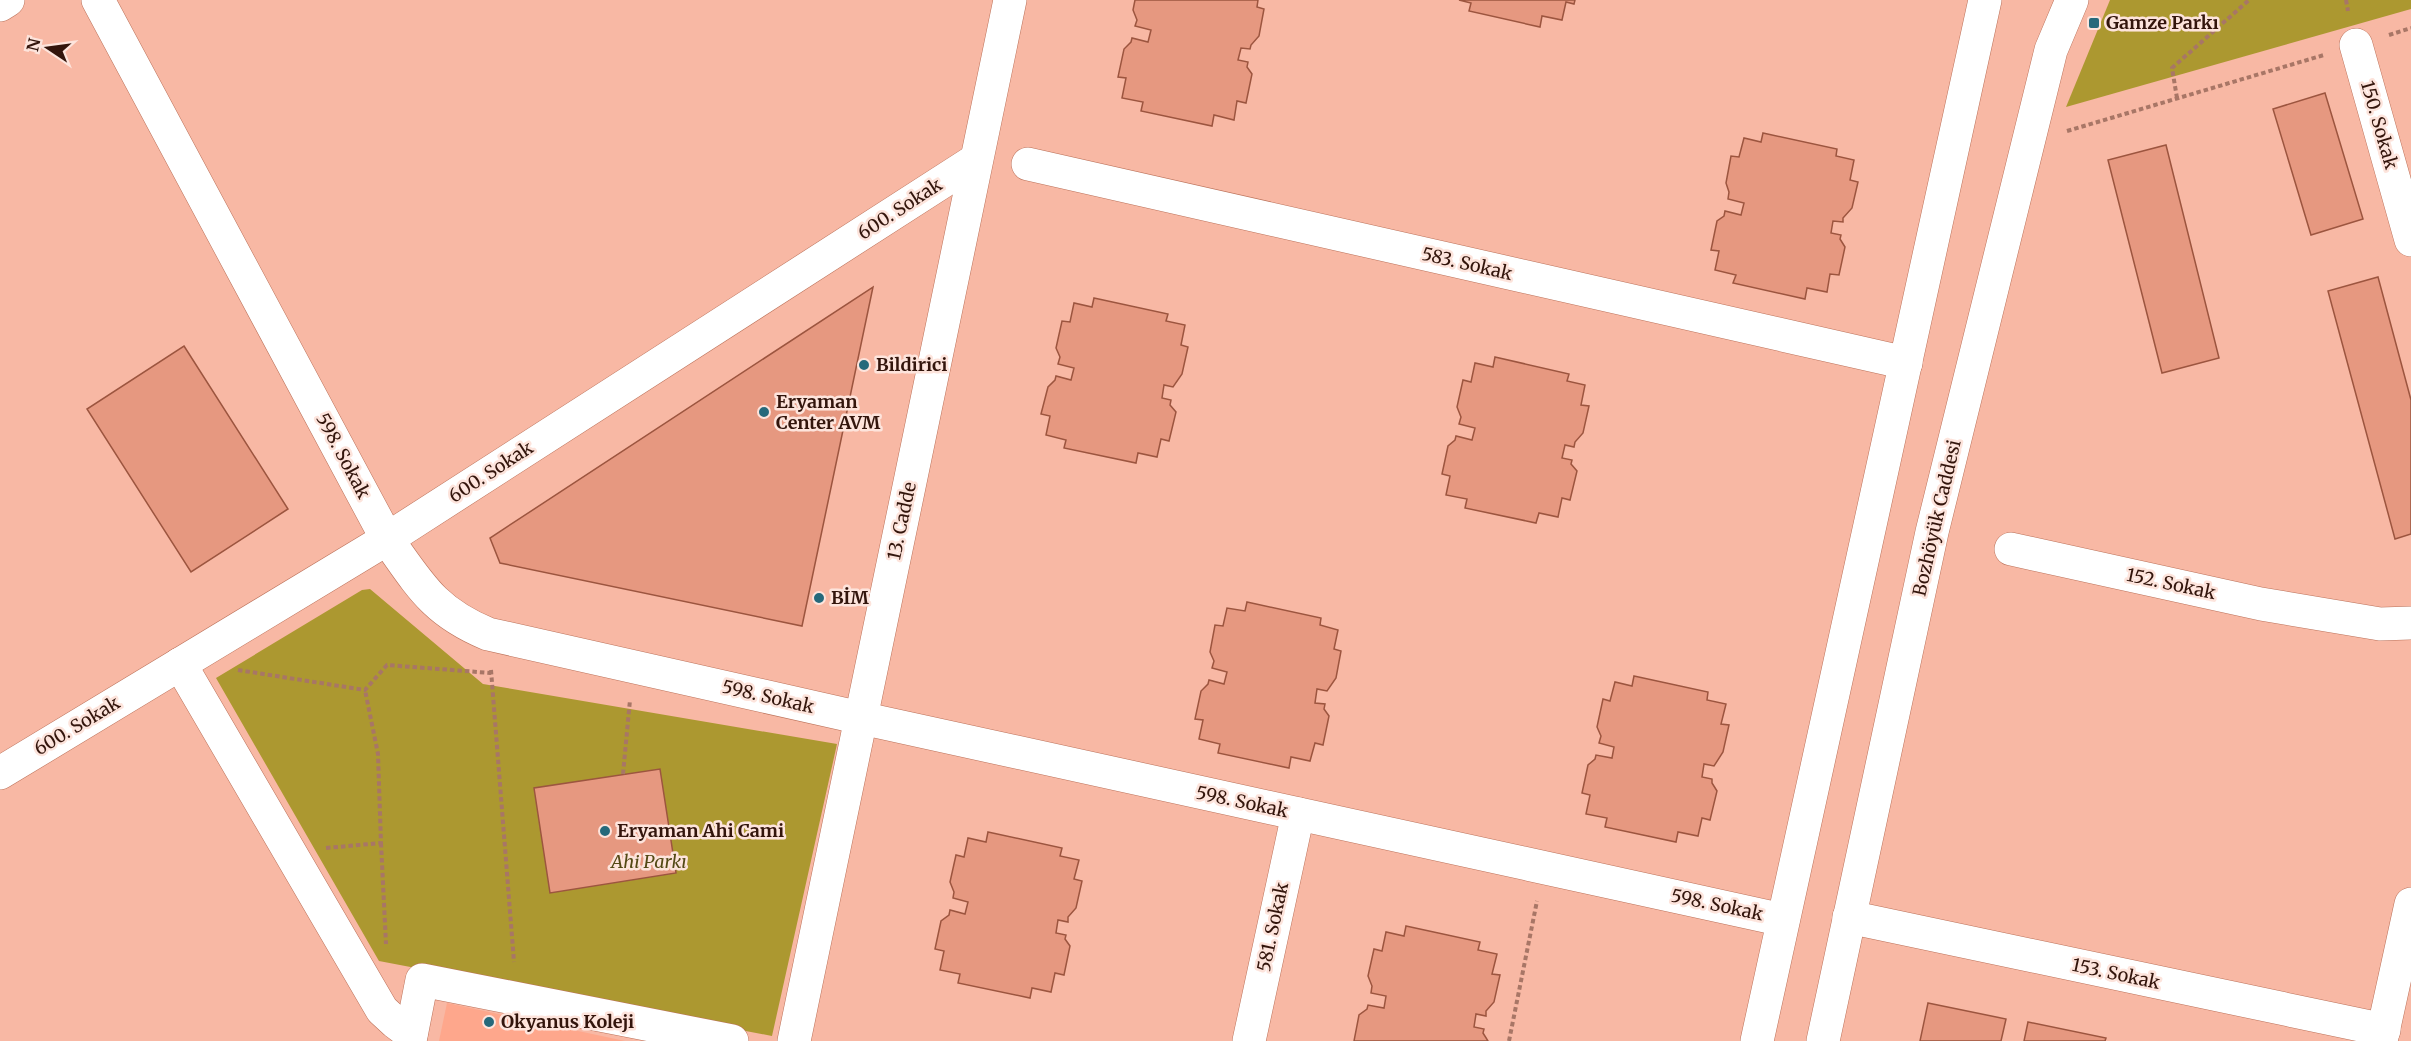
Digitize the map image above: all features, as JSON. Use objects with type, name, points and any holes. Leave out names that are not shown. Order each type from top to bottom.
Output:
[{"type":"street","points":[[0,5],[8,0]]},
{"type":"street","name":"598. Sokak","points":[[98,0],[387,539],[428,595],[457,618],[489,634],[632,667],[1783,920]]},
{"type":"street","name":"13. Cadde","points":[[794,1041],[1010,0]]},
{"type":"street","points":[[1757,1041],[1985,0]]},
{"type":"street","name":"Bozhöyük Caddesi","points":[[1822,1041],[1932,532],[2051,50],[2072,0]]},
{"type":"street","name":"150. Sokak","points":[[2356,45],[2411,240]]},
{"type":"street","name":"600. Sokak","points":[[0,773],[387,539],[976,160]]},
{"type":"street","name":"583. Sokak","points":[[1028,164],[1906,363]]},
{"type":"street","name":"152. Sokak","points":[[2010,549],[2261,604],[2380,624],[2411,623]]},
{"type":"street","points":[[180,664],[382,1010],[411,1037]]},
{"type":"street","name":"581. Sokak","points":[[1249,1041],[1298,814]]},
{"type":"street","points":[[2383,1035],[2411,904]]},
{"type":"street","name":"153. Sokak","points":[[1849,917],[2383,1035]]},
{"type":"street","points":[[411,1037],[422,980],[732,1041]]},
{"type":"path","points":[[2177,98],[2172,68],[2249,0]]},
{"type":"path","points":[[2029,142],[2411,28]]},
{"type":"path","points":[[489,634],[517,998]]},
{"type":"path","points":[[210,646],[224,668],[365,690]]},
{"type":"path","points":[[365,690],[387,665],[492,673]]},
{"type":"path","points":[[624,774],[632,667]]},
{"type":"path","points":[[365,690],[378,754],[386,955]]},
{"type":"path","points":[[289,851],[381,843]]},
{"type":"path","points":[[1509,1041],[1544,868]]},
{"type":"shaded area","name":"Okyanus Koleji","points":[[447,1003],[625,1041],[439,1041]]},
{"type":"green space","points":[[2110,0],[2411,0],[2411,9],[2066,107]]},
{"type":"green space","name":"Ahi Parkı","points":[[370,589],[483,684],[837,744],[772,1036],[379,961],[216,678],[362,590]]},
{"type":"building","points":[[1135,0],[1258,0],[1257,7],[1264,9],[1259,36],[1250,49],[1241,48],[1238,60],[1248,62],[1247,67],[1252,74],[1246,103],[1237,101],[1234,120],[1214,115],[1212,126],[1141,111],[1143,102],[1122,98],[1126,78],[1118,77],[1124,49],[1132,38],[1148,42],[1151,30],[1135,26],[1137,20],[1133,10]]},
{"type":"building","points":[[1459,0],[1575,0],[1574,4],[1566,2],[1562,20],[1542,16],[1540,27],[1469,11],[1471,3]]},
{"type":"building","points":[[2325,93],[2363,219],[2311,235],[2273,109]]},
{"type":"building","points":[[1763,133],[1837,149],[1836,156],[1854,160],[1850,180],[1858,182],[1852,208],[1843,218],[1843,222],[1833,221],[1831,233],[1841,235],[1840,239],[1845,247],[1839,275],[1830,274],[1827,292],[1807,288],[1805,299],[1733,283],[1736,275],[1715,270],[1719,251],[1711,250],[1717,221],[1724,216],[1725,211],[1741,215],[1744,203],[1728,199],[1729,192],[1726,183],[1731,156],[1739,157],[1744,138],[1761,142]]},
{"type":"building","points":[[2166,145],[2219,358],[2162,373],[2108,160]]},
{"type":"building","points":[[2378,277],[2411,400],[2411,534],[2395,539],[2328,291]]},
{"type":"building","name":"Eryaman Center AVM","points":[[873,287],[802,626],[500,563],[490,538]]},
{"type":"building","points":[[1094,298],[1168,314],[1166,321],[1185,325],[1181,345],[1188,347],[1182,374],[1173,387],[1164,385],[1162,398],[1171,400],[1170,405],[1176,412],[1169,441],[1161,439],[1157,457],[1138,453],[1136,463],[1064,448],[1066,440],[1046,435],[1050,416],[1041,414],[1048,387],[1056,376],[1071,380],[1074,368],[1058,364],[1060,357],[1056,348],[1062,321],[1070,322],[1074,303],[1092,307]]},
{"type":"building","points":[[184,346],[288,509],[191,572],[87,409]]},
{"type":"building","points":[[1495,357],[1569,374],[1567,381],[1585,385],[1581,405],[1589,406],[1583,433],[1575,442],[1574,447],[1565,445],[1562,458],[1572,460],[1571,464],[1577,471],[1570,500],[1562,498],[1558,517],[1539,513],[1536,523],[1465,508],[1467,499],[1446,495],[1450,476],[1442,474],[1448,446],[1456,436],[1472,440],[1475,428],[1459,424],[1461,417],[1457,407],[1463,380],[1471,382],[1475,363],[1493,367]]},
{"type":"building","points":[[1247,602],[1321,618],[1320,625],[1338,630],[1334,649],[1341,651],[1336,678],[1327,691],[1317,689],[1315,703],[1325,704],[1324,709],[1329,716],[1323,745],[1315,743],[1310,761],[1291,757],[1289,768],[1218,753],[1220,744],[1199,739],[1203,720],[1195,719],[1201,691],[1209,680],[1224,684],[1227,672],[1212,668],[1214,661],[1210,652],[1215,625],[1223,626],[1227,608],[1245,611]]},
{"type":"building","points":[[1634,676],[1708,692],[1707,700],[1726,704],[1721,724],[1729,725],[1723,752],[1714,766],[1704,764],[1702,777],[1712,779],[1717,791],[1710,820],[1702,818],[1698,836],[1678,832],[1676,842],[1605,827],[1607,818],[1586,814],[1590,795],[1582,793],[1588,765],[1596,755],[1612,758],[1614,747],[1599,743],[1601,736],[1597,727],[1603,699],[1610,701],[1615,682],[1632,686]]},
{"type":"building","name":"Eryaman Ahi Cami","points":[[660,769],[676,873],[550,893],[534,788]]},
{"type":"building","points":[[988,832],[1062,848],[1060,856],[1079,860],[1074,879],[1082,881],[1076,908],[1068,917],[1068,922],[1058,920],[1056,933],[1066,935],[1065,939],[1070,946],[1064,975],[1055,973],[1051,992],[1032,988],[1030,998],[958,983],[960,974],[940,970],[944,951],[935,949],[941,921],[949,915],[950,910],[965,914],[968,902],[953,898],[954,892],[950,882],[956,855],[964,857],[968,838],[986,842]]},
{"type":"building","points":[[1406,926],[1480,942],[1478,950],[1497,954],[1492,974],[1500,975],[1494,1002],[1486,1011],[1486,1016],[1476,1014],[1474,1027],[1484,1029],[1483,1033],[1488,1041],[1354,1041],[1359,1015],[1367,1009],[1368,1005],[1384,1008],[1386,996],[1371,993],[1372,986],[1368,976],[1374,949],[1382,951],[1386,932],[1404,936]]},
{"type":"building","points":[[1928,1003],[2006,1019],[2001,1041],[1920,1041]]},
{"type":"building","points":[[2028,1022],[2106,1038],[2105,1041],[2024,1041]]},
{"type":"place","name":"Gamze Parkı","points":[[2094,23]]},
{"type":"place","name":"Bildirici","points":[[864,365]]},
{"type":"place","name":"Eryaman Center AVM","points":[[764,412]]},
{"type":"place","name":"BİM","points":[[819,598]]},
{"type":"place","name":"Eryaman Ahi Cami","points":[[605,831]]},
{"type":"place","name":"Okyanus Koleji","points":[[489,1022]]}]
